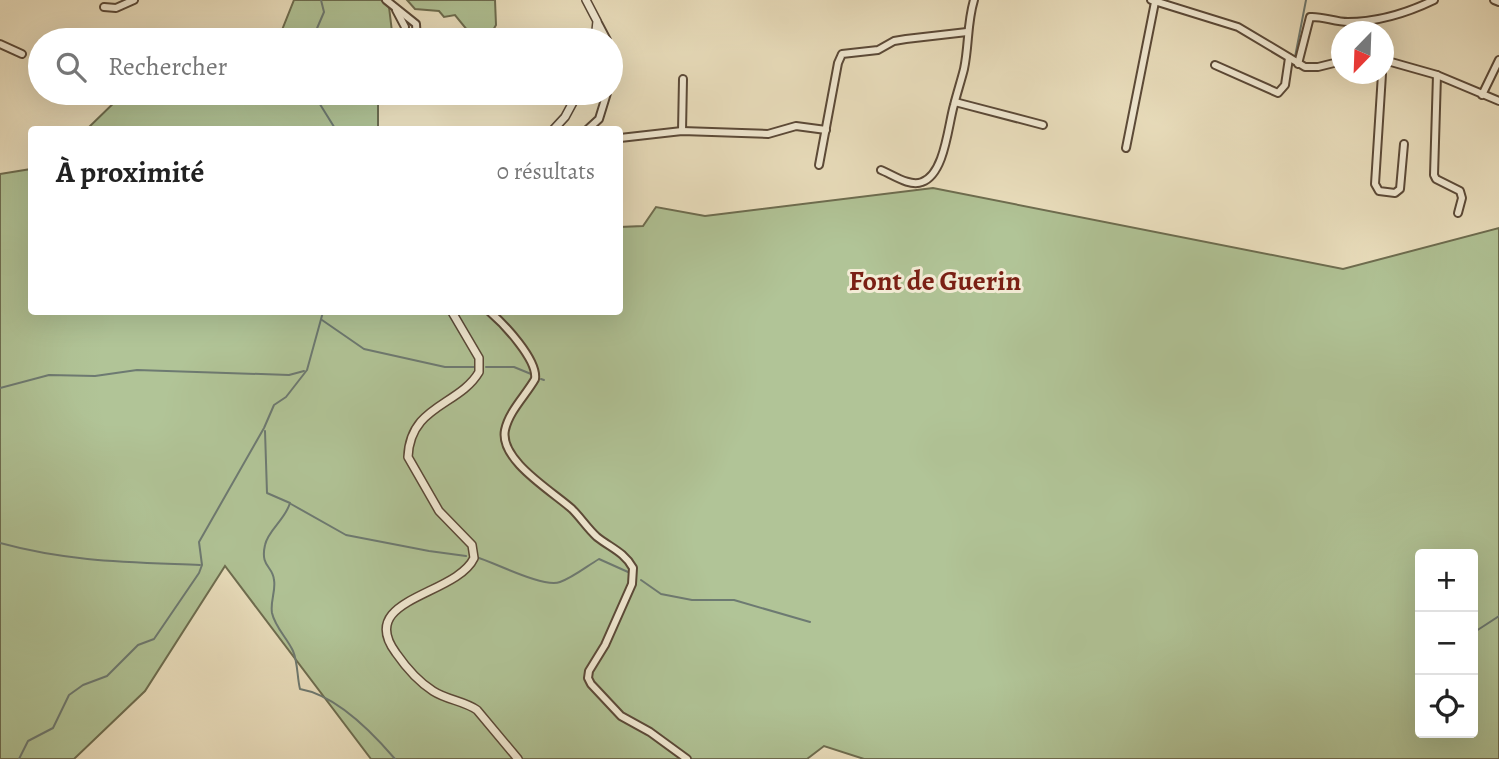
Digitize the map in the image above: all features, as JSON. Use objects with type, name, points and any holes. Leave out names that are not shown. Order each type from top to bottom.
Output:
[{"type":"street","points":[[104,7],[116,8],[134,0]]},
{"type":"street","points":[[386,0],[415,24],[416,28]]},
{"type":"street","points":[[586,0],[601,28]]},
{"type":"street","points":[[881,170],[912,183],[925,181],[942,155],[964,69],[967,32],[974,0]]},
{"type":"street","points":[[1413,0],[1415,10]]},
{"type":"street","points":[[1298,64],[1310,17],[1355,22],[1415,10],[1434,0]]},
{"type":"street","points":[[1494,0],[1499,2]]},
{"type":"street","points":[[1126,148],[1153,1],[1238,27],[1298,64],[1313,68],[1331,64]]},
{"type":"street","points":[[394,8],[405,28]]},
{"type":"street","points":[[597,28],[598,23]]},
{"type":"street","points":[[819,165],[838,63],[844,52],[876,51],[894,41],[967,32]]},
{"type":"street","points":[[0,44],[22,54]]},
{"type":"street","points":[[1215,65],[1278,93],[1284,88],[1289,58]]},
{"type":"street","points":[[1482,95],[1499,60]]},
{"type":"street","points":[[1394,63],[1437,75],[1499,101]]},
{"type":"street","points":[[1437,75],[1434,175],[1436,179],[1460,191],[1462,198],[1458,213]]},
{"type":"street","points":[[682,131],[683,79]]},
{"type":"street","points":[[1381,84],[1375,184],[1379,191],[1395,193],[1400,189],[1404,144]]},
{"type":"street","points":[[955,102],[1043,125]]},
{"type":"street","points":[[557,126],[572,105]]},
{"type":"street","points":[[599,126],[603,105]]},
{"type":"street","points":[[591,126],[599,119]]},
{"type":"street","points":[[623,138],[682,131],[768,134],[796,126],[826,130]]},
{"type":"street","points":[[454,315],[479,358],[479,372],[469,384],[427,414],[414,433],[408,457],[439,511],[472,545],[474,558],[465,570],[396,610],[387,621],[385,636],[400,659],[434,692],[477,710],[518,759]]},
{"type":"street","points":[[493,315],[533,364],[536,373],[535,379],[506,425],[505,440],[509,450],[530,474],[573,510],[595,535],[618,550],[633,568],[632,584],[588,678],[621,716],[650,732],[687,759]]},
{"type":"green space","points":[[294,0],[381,0],[389,7],[392,28],[283,28]]},
{"type":"green space","points":[[407,0],[495,0],[496,25],[494,28],[466,28],[455,15],[444,17],[439,11],[415,9]]},
{"type":"green space","points":[[112,105],[378,105],[378,126],[90,126]]},
{"type":"green space","points":[[28,169],[28,315],[623,315],[623,227],[643,226],[656,207],[705,216],[933,188],[1343,269],[1499,228],[1499,759],[864,759],[824,746],[807,759],[371,759],[225,566],[145,691],[74,759],[0,759],[0,174]]},
{"type":"waterway","points":[[317,28],[324,12],[321,0]]},
{"type":"waterway","points":[[1295,57],[1306,0]]},
{"type":"waterway","points":[[320,105],[334,126]]},
{"type":"waterway","points":[[19,759],[28,741],[53,728],[69,695],[83,685],[107,676],[138,645],[154,639],[199,573],[202,565],[199,542],[264,428],[274,405],[286,397],[307,370],[322,315]]},
{"type":"waterway","points":[[322,320],[364,349],[445,367],[475,367]]},
{"type":"waterway","points":[[486,367],[514,367],[531,374]]},
{"type":"waterway","points":[[0,388],[49,375],[95,376],[137,370],[289,375],[304,371]]},
{"type":"waterway","points":[[265,431],[267,493],[290,503],[267,540],[264,558],[274,580],[272,613],[293,651],[300,689],[326,699],[352,716],[395,759]]},
{"type":"waterway","points":[[291,504],[346,535],[466,556]]},
{"type":"waterway","points":[[0,543],[75,558],[200,565]]},
{"type":"waterway","points":[[476,557],[552,583],[570,577],[599,559],[628,572]]},
{"type":"waterway","points":[[641,580],[661,594],[692,600],[734,600],[810,622]]},
{"type":"waterway","points":[[1478,630],[1499,616]]},
{"type":"district","name":"Font de Guerin","points":[[935,281]]}]
